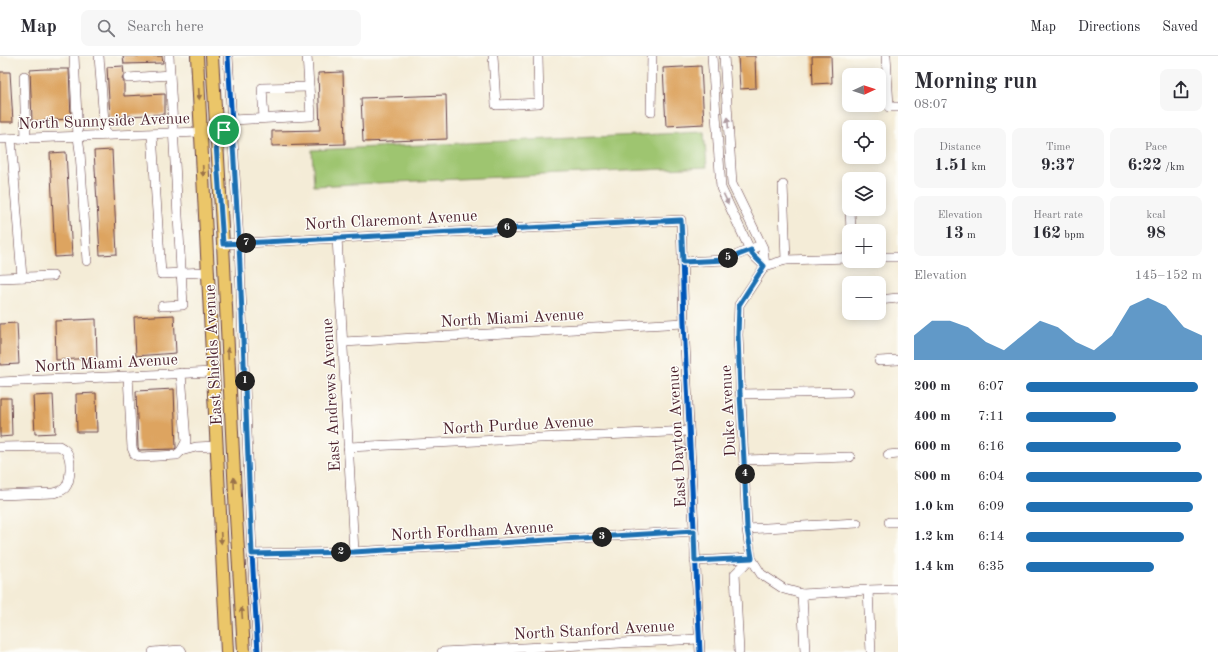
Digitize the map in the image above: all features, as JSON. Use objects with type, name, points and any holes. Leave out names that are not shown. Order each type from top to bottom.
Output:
[{"type":"main road","name":"East Shields Avenue","points":[[196,56],[212,372],[206,446],[226,652]]},
{"type":"main road","name":"East Shields Avenue","points":[[212,56],[244,652]]},
{"type":"street","points":[[74,56],[87,261]]},
{"type":"street","points":[[99,56],[105,136]]},
{"type":"street","points":[[162,306],[183,305],[169,56]]},
{"type":"street","name":"East Shields Avenue","points":[[228,56],[239,243],[252,554],[258,652]]},
{"type":"street","points":[[264,118],[262,88],[309,86],[307,56]]},
{"type":"street","points":[[493,56],[496,105],[539,103],[538,56]]},
{"type":"street","points":[[651,112],[652,56]]},
{"type":"street","points":[[712,56],[721,188],[752,254],[764,266]]},
{"type":"street","points":[[724,56],[732,184],[763,248],[764,266]]},
{"type":"street","points":[[886,56],[889,107],[898,107]]},
{"type":"street","points":[[128,78],[170,75]]},
{"type":"street","points":[[24,76],[26,138]]},
{"type":"street","name":"North Sunnyside Avenue","points":[[0,139],[201,132],[264,118],[310,116],[309,86]]},
{"type":"street","points":[[152,134],[161,274],[208,272]]},
{"type":"street","points":[[11,139],[22,277]]},
{"type":"street","points":[[783,185],[786,260]]},
{"type":"street","name":"North Claremont Avenue","points":[[223,244],[681,220]]},
{"type":"street","name":"East Dayton Avenue","points":[[681,220],[684,323],[700,652]]},
{"type":"street","name":"East Andrews Avenue","points":[[337,237],[354,552]]},
{"type":"street","points":[[683,262],[725,260],[751,250],[761,244]]},
{"type":"street","points":[[886,258],[898,257]]},
{"type":"street","points":[[764,266],[786,260],[842,258]]},
{"type":"street","name":"Duke Avenue","points":[[764,266],[739,305],[738,335],[740,394],[747,529],[752,558],[761,574],[784,589],[802,594],[898,589]]},
{"type":"street","points":[[0,278],[52,276]]},
{"type":"street","points":[[886,299],[898,298]]},
{"type":"street","name":"North Miami Avenue","points":[[343,342],[684,323]]},
{"type":"street","points":[[879,361],[898,360]]},
{"type":"street","name":"North Miami Avenue","points":[[0,382],[212,372]]},
{"type":"street","points":[[128,376],[132,448],[135,455],[177,455],[186,442],[181,373]]},
{"type":"street","points":[[740,394],[848,392]]},
{"type":"street","name":"North Purdue Avenue","points":[[348,447],[689,431]]},
{"type":"street","points":[[0,447],[59,446],[66,450],[69,455],[70,467],[66,487],[60,492],[0,496]]},
{"type":"street","points":[[181,451],[206,446]]},
{"type":"street","points":[[888,455],[898,454]]},
{"type":"street","points":[[744,460],[850,457]]},
{"type":"street","points":[[747,529],[856,523]]},
{"type":"street","name":"North Fordham Avenue","points":[[252,554],[354,552],[694,531]]},
{"type":"street","points":[[695,561],[752,558]]},
{"type":"street","points":[[739,652],[735,574],[752,558]]},
{"type":"street","points":[[868,590],[871,652]]},
{"type":"street","points":[[802,594],[805,652]]},
{"type":"street","name":"North Stanford Avenue","points":[[442,652],[699,639]]},
{"type":"street","points":[[152,652],[181,650],[182,652]]},
{"type":"green space","points":[[704,132],[707,167],[314,186],[312,150]]},
{"type":"building","points":[[123,56],[162,56],[163,63],[124,64]]},
{"type":"building","points":[[738,56],[755,56],[756,88],[740,89]]},
{"type":"building","points":[[812,56],[831,56],[832,83],[813,84]]},
{"type":"building","points":[[123,66],[124,74],[122,78],[124,82],[124,96],[165,94],[165,114],[110,117],[107,67]]},
{"type":"building","points":[[701,66],[704,124],[666,126],[663,68]]},
{"type":"building","points":[[69,69],[71,119],[32,121],[30,70]]},
{"type":"building","points":[[0,72],[10,72],[13,122],[0,122]]},
{"type":"building","points":[[343,72],[345,144],[272,146],[272,131],[320,130],[318,73]]},
{"type":"building","points":[[446,95],[447,139],[363,142],[361,98]]},
{"type":"building","points":[[112,150],[117,254],[100,255],[94,151]]},
{"type":"building","points":[[66,152],[72,256],[55,257],[50,153]]},
{"type":"building","points":[[174,315],[176,353],[136,356],[134,317]]},
{"type":"building","points":[[96,319],[97,358],[56,360],[55,321]]},
{"type":"building","points":[[17,323],[19,364],[0,365],[0,324]]},
{"type":"building","points":[[174,389],[176,448],[139,450],[136,391]]},
{"type":"building","points":[[96,393],[97,432],[77,432],[76,394]]},
{"type":"building","points":[[53,395],[55,433],[35,434],[33,396]]},
{"type":"building","points":[[0,398],[11,398],[12,436],[0,437]]},
{"type":"cycle path","points":[[228,56],[239,243],[252,554],[258,652]]},
{"type":"cycle path","points":[[223,244],[681,220],[684,323],[700,652]]},
{"type":"route","points":[[224,130],[215,130],[223,244],[239,243],[337,237],[681,220],[683,262],[725,260],[751,250],[752,254],[764,266],[739,305],[738,335],[747,529],[752,558],[695,561],[694,531],[354,552],[252,554],[239,243],[232,129],[224,130]]}]
